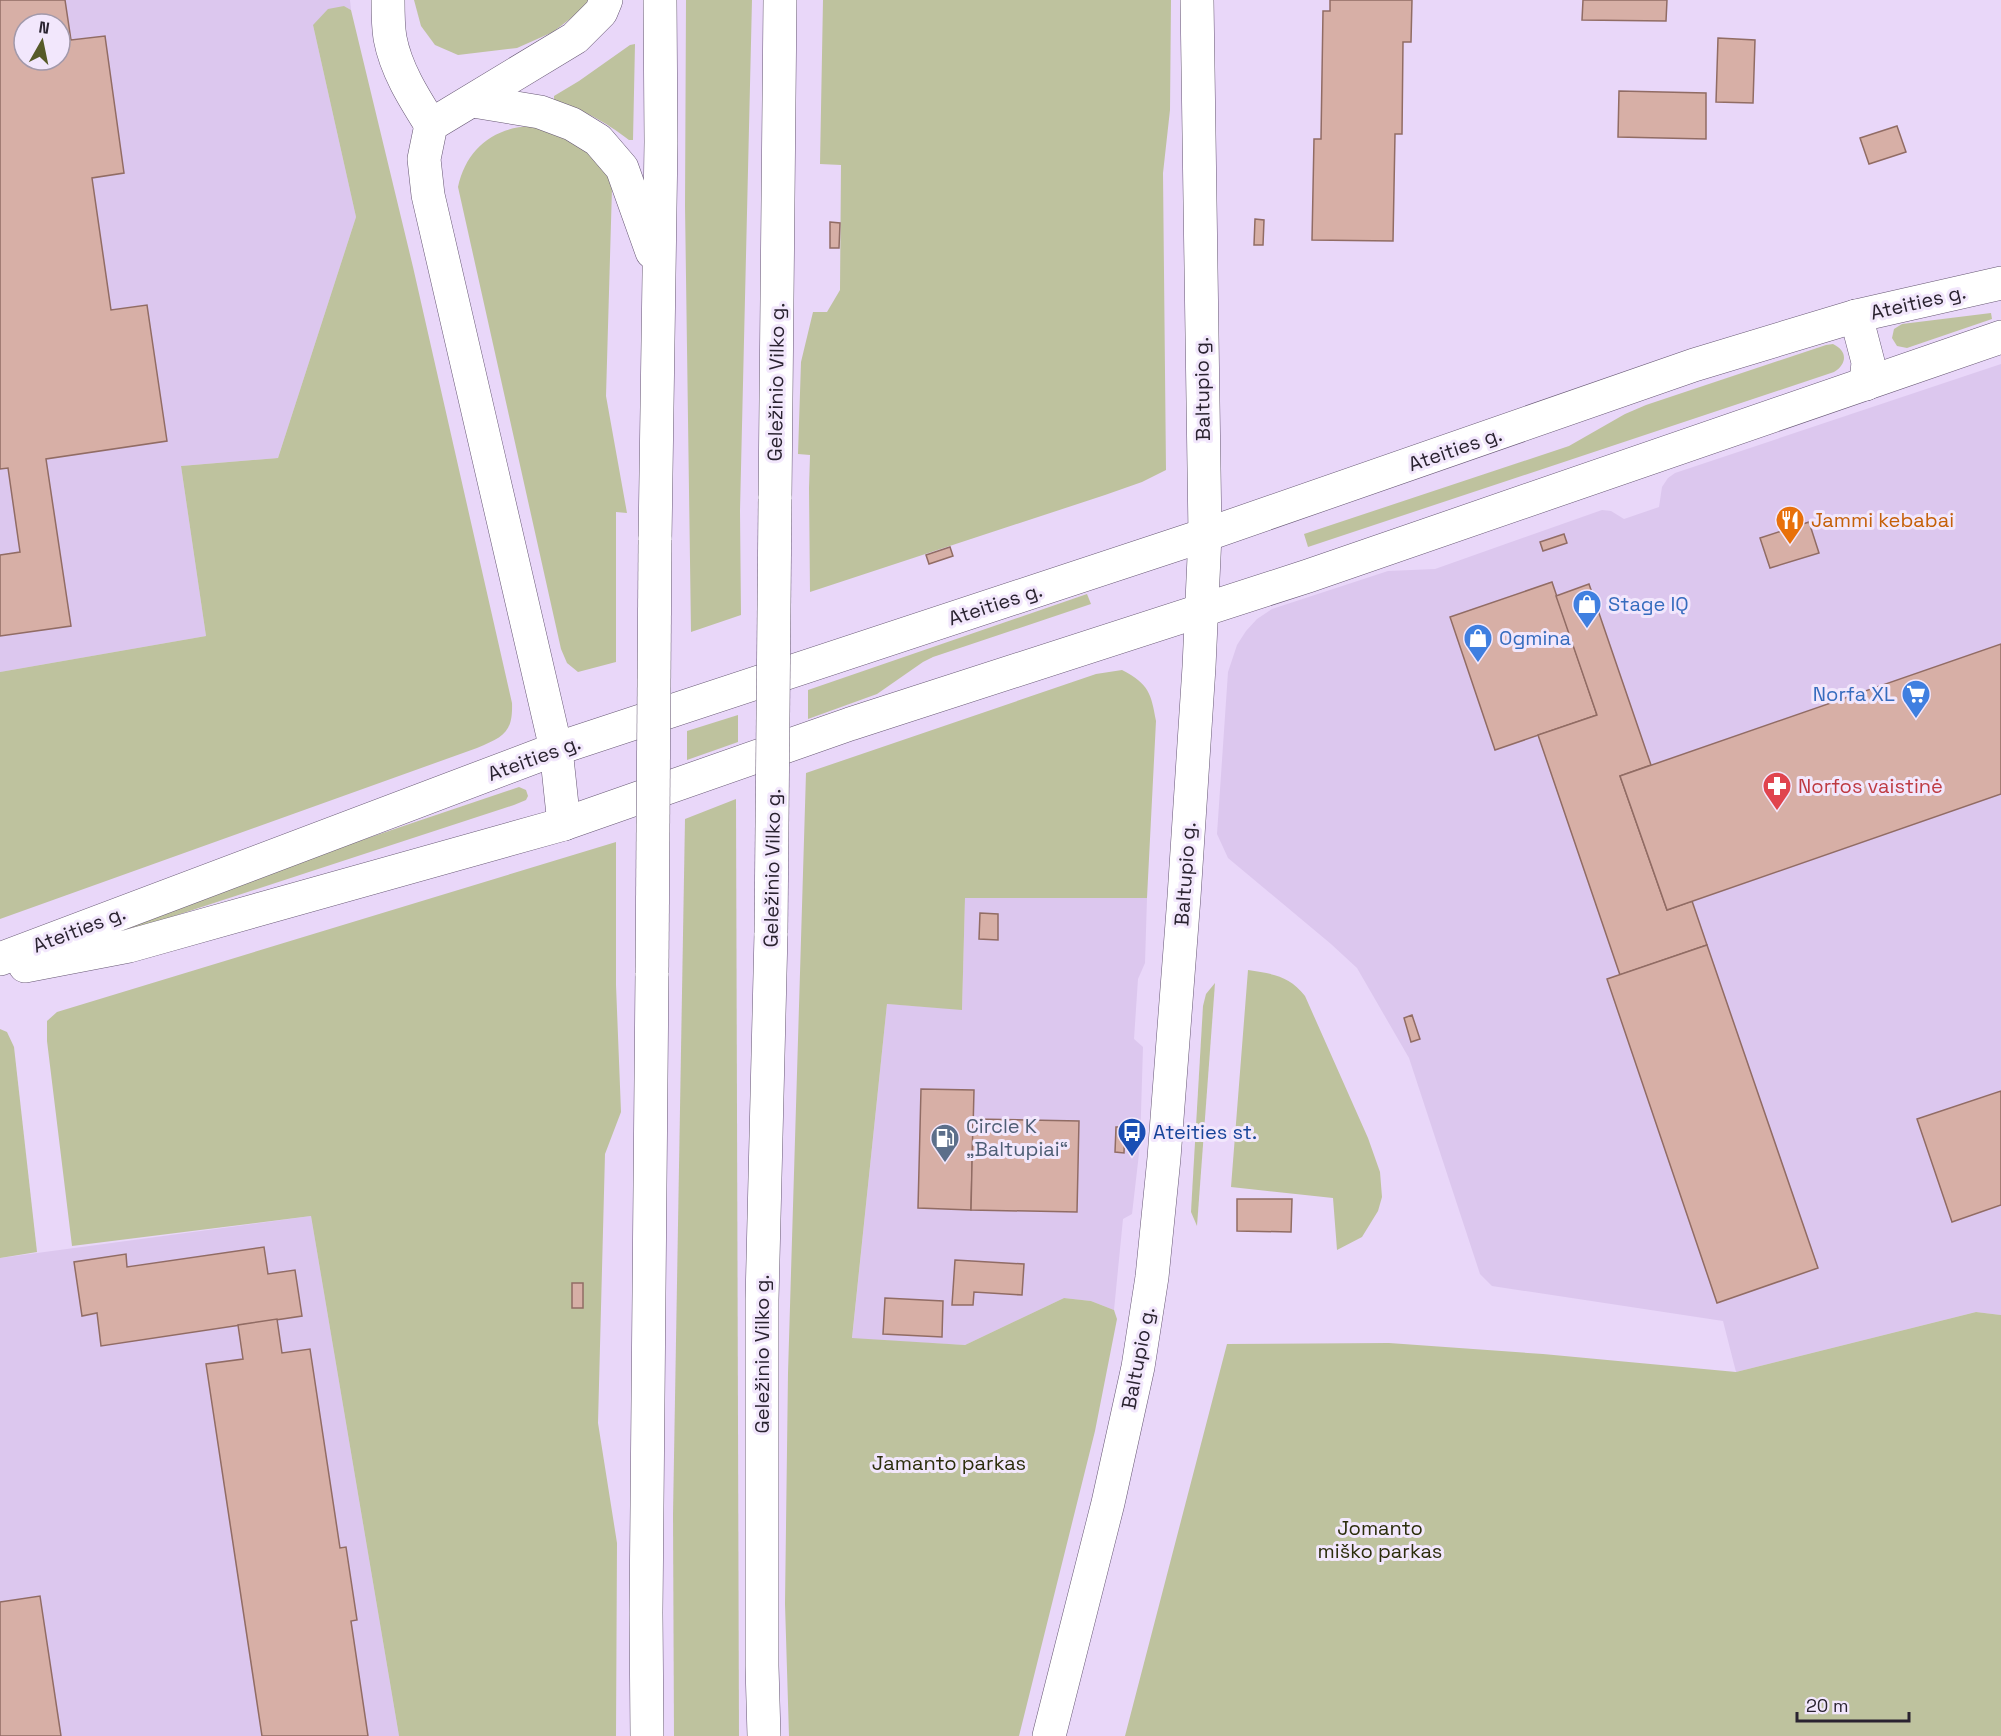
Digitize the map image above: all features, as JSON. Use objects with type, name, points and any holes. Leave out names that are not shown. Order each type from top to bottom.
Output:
[{"type":"main road","points":[[388,0],[390,38],[400,71],[431,125],[424,159],[428,195],[556,749],[564,824]]},
{"type":"main road","points":[[431,125],[575,38],[601,12],[606,0]]},
{"type":"main road","points":[[647,1736],[646,1602],[655,540],[662,142],[660,0]]},
{"type":"main road","name":"Geležinio Vilko g.","points":[[764,1736],[762,1300],[771,933],[780,0]]},
{"type":"main road","name":"Baltupio g.","points":[[1049,1736],[1108,1503],[1138,1367],[1152,1277],[1164,1158],[1184,897],[1205,535],[1197,0]]},
{"type":"main road","points":[[473,101],[540,112],[572,124],[598,140],[622,168],[659,273]]},
{"type":"main road","name":"Ateities g.","points":[[0,959],[556,749],[1205,535],[1694,365],[1856,316],[2001,283]]},
{"type":"main road","points":[[1856,316],[1868,362],[1866,384]]},
{"type":"main road","name":"Ateities g.","points":[[0,971],[129,946],[564,824],[850,724],[1201,612],[2001,337]]},
{"type":"shaded area","points":[[0,0],[350,0],[351,10],[344,6],[313,25],[356,217],[278,458],[181,466],[206,636],[0,672]]},
{"type":"shaded area","points":[[2001,364],[2001,1315],[1976,1312],[1736,1372],[1723,1321],[1492,1286],[1480,1274],[1409,1058],[1357,968],[1228,858],[1217,834],[1228,672],[1237,645],[1257,619],[1272,609],[1388,571],[1435,569],[1602,510],[1611,511],[1624,519],[1659,507],[1662,487],[1675,473]]},
{"type":"shaded area","points":[[965,898],[1147,898],[1145,963],[1138,979],[1134,1039],[1143,1047],[1140,1145],[1132,1214],[1123,1219],[1114,1310],[1091,1301],[1064,1298],[965,1345],[852,1339],[887,1004],[962,1009]]},
{"type":"shaded area","points":[[311,1216],[399,1736],[0,1736],[0,1258]]},
{"type":"green space","points":[[414,0],[589,0],[579,12],[553,32],[517,48],[458,55],[435,45],[421,26]]},
{"type":"green space","points":[[686,0],[752,0],[740,511],[741,615],[691,632],[685,206]]},
{"type":"green space","points":[[823,0],[1171,0],[1170,110],[1163,173],[1166,470],[1142,482],[1105,495],[810,592],[810,455],[798,454],[801,362],[813,312],[827,312],[840,290],[841,165],[820,164]]},
{"type":"green space","points":[[344,6],[351,10],[413,267],[512,703],[511,721],[505,733],[500,737],[477,748],[0,919],[0,672],[206,636],[181,466],[278,458],[356,217],[313,25],[328,9]]},
{"type":"green space","points":[[635,44],[633,140],[629,140],[611,127],[575,108],[554,101],[554,96],[630,45]]},
{"type":"green space","points":[[530,126],[550,130],[575,142],[606,168],[612,188],[606,396],[627,513],[616,512],[616,662],[578,672],[567,663],[561,649],[458,187],[467,162],[483,143],[504,131]]},
{"type":"green space","points":[[1991,313],[1992,319],[1907,348],[1897,346],[1892,338],[1894,329],[1902,324]]},
{"type":"green space","points":[[1833,344],[1841,350],[1844,358],[1834,372],[1308,547],[1304,534],[1569,446],[1625,414],[1646,405]]},
{"type":"green space","points":[[1087,594],[1091,604],[933,657],[877,694],[808,719],[808,690]]},
{"type":"green space","name":"Jamanto parkas","points":[[1122,670],[1138,680],[1147,690],[1156,721],[1147,898],[965,898],[962,1010],[887,1004],[852,1338],[965,1345],[1064,1298],[1091,1301],[1114,1310],[1117,1319],[1095,1431],[1019,1736],[789,1736],[785,1604],[788,1373],[806,773],[1096,674]]},
{"type":"green space","points":[[738,715],[738,742],[687,760],[687,731]]},
{"type":"green space","points":[[519,787],[526,790],[528,796],[526,800],[514,805],[52,956],[51,945]]},
{"type":"green space","points":[[736,799],[739,1736],[674,1736],[673,1515],[685,819]]},
{"type":"green space","points":[[616,842],[616,985],[621,1112],[605,1154],[598,1423],[617,1543],[616,1736],[399,1736],[311,1216],[72,1246],[47,1041],[47,1021],[57,1012]]},
{"type":"green space","points":[[1248,970],[1272,974],[1286,980],[1305,996],[1368,1138],[1380,1172],[1382,1197],[1378,1211],[1362,1237],[1337,1250],[1333,1198],[1231,1187]]},
{"type":"green space","points":[[1215,983],[1197,1226],[1191,1212],[1203,1006],[1206,994]]},
{"type":"green space","points":[[0,1029],[7,1032],[14,1047],[37,1252],[0,1258]]},
{"type":"green space","name":"Jomanto miško parkas","points":[[1976,1312],[2001,1315],[2001,1736],[1125,1736],[1227,1344],[1389,1343],[1543,1354],[1736,1372]]},
{"type":"building","points":[[0,0],[65,0],[67,12],[12,12],[12,72],[72,72],[72,40],[105,36],[124,173],[92,178],[111,310],[147,305],[167,441],[46,459],[71,626],[0,636],[0,555],[20,552],[8,468],[0,469]]},
{"type":"building","points":[[1330,0],[1412,0],[1411,42],[1403,42],[1402,134],[1395,134],[1393,241],[1312,240],[1314,139],[1321,139],[1323,11],[1330,11]]},
{"type":"building","points":[[1583,0],[1667,0],[1666,21],[1582,20]]},
{"type":"building","points":[[1718,38],[1755,40],[1753,103],[1716,102]]},
{"type":"building","points":[[1619,91],[1706,93],[1706,139],[1618,137]]},
{"type":"building","points":[[1897,126],[1906,152],[1869,164],[1860,138]]},
{"type":"building","points":[[1255,219],[1264,220],[1263,245],[1254,245]]},
{"type":"building","points":[[830,222],[840,223],[839,248],[830,248]]},
{"type":"building","name":"Jammi kebabai","points":[[1809,522],[1819,553],[1770,568],[1760,538]]},
{"type":"building","points":[[1564,534],[1567,543],[1543,551],[1540,542]]},
{"type":"building","points":[[950,547],[953,556],[929,564],[926,555]]},
{"type":"building","points":[[1552,582],[1597,715],[1495,750],[1450,617]]},
{"type":"building","points":[[1589,584],[1651,765],[1620,776],[1667,910],[1692,901],[1707,945],[1620,975],[1538,735],[1597,715],[1556,596]]},
{"type":"building","points":[[2001,644],[2001,794],[1667,910],[1620,776]]},
{"type":"building","points":[[980,913],[998,914],[998,940],[979,939]]},
{"type":"building","points":[[1707,945],[1818,1268],[1717,1303],[1607,979]]},
{"type":"building","points":[[1412,1015],[1420,1039],[1411,1042],[1404,1018]]},
{"type":"building","name":"Circle K „Baltupiai“","points":[[921,1089],[974,1090],[971,1210],[918,1208]]},
{"type":"building","points":[[2001,1091],[2001,1205],[1952,1222],[1917,1119]]},
{"type":"building","points":[[973,1119],[1079,1121],[1077,1212],[971,1210]]},
{"type":"building","points":[[1116,1127],[1125,1127],[1124,1153],[1115,1152]]},
{"type":"building","points":[[1237,1199],[1292,1199],[1291,1232],[1237,1231]]},
{"type":"building","points":[[264,1247],[268,1274],[295,1270],[302,1316],[101,1346],[97,1313],[82,1316],[74,1262],[126,1254],[127,1267]]},
{"type":"building","points":[[955,1260],[1024,1264],[1022,1295],[974,1292],[973,1305],[952,1305]]},
{"type":"building","points":[[572,1283],[583,1283],[583,1308],[572,1308]]},
{"type":"building","points":[[885,1298],[943,1301],[942,1337],[883,1334]]},
{"type":"building","points":[[277,1319],[282,1353],[310,1349],[340,1548],[346,1547],[357,1620],[351,1621],[368,1736],[262,1736],[206,1364],[243,1359],[238,1325]]},
{"type":"building","points":[[40,1596],[61,1736],[0,1736],[0,1602]]},
{"type":"place","name":"Jammi kebabai","points":[[1790,546]]},
{"type":"place","name":"Stage IQ","points":[[1587,630]]},
{"type":"place","name":"Ogmina","points":[[1478,664]]},
{"type":"place","name":"Norfa XL","points":[[1916,720]]},
{"type":"place","name":"Norfos vaistinė","points":[[1777,812]]},
{"type":"place","name":"Ateities st.","points":[[1132,1158]]},
{"type":"place","name":"Circle K „Baltupiai“","points":[[945,1164]]}]
